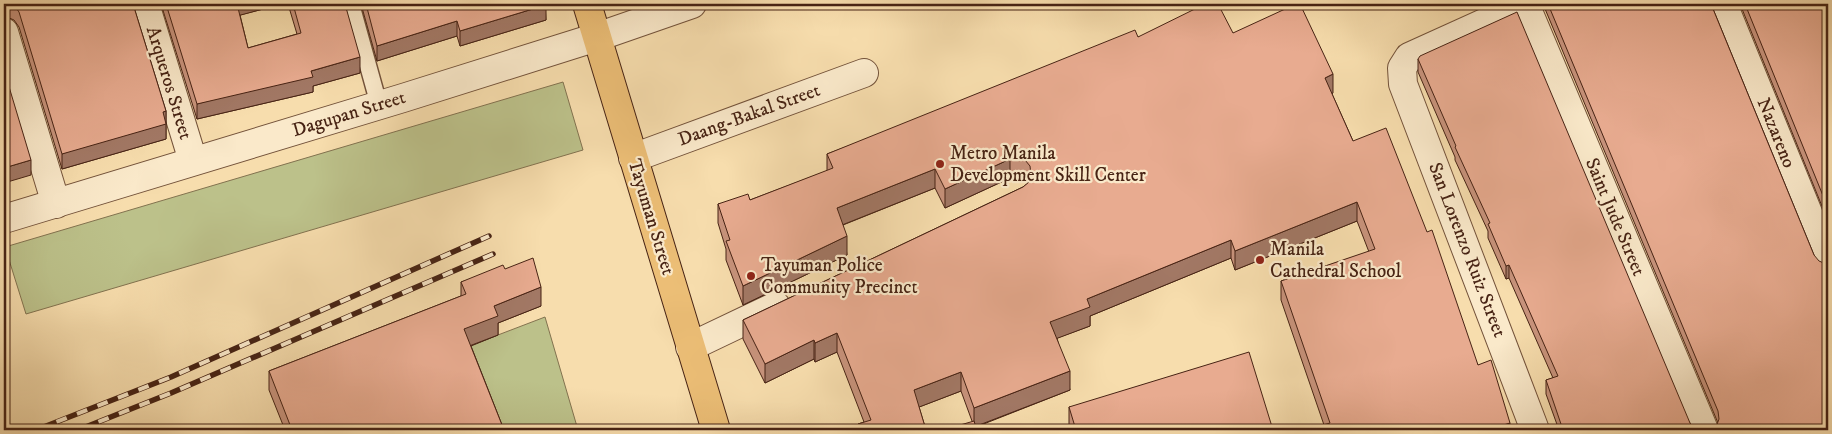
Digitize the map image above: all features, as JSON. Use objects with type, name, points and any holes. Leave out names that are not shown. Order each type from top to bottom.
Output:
[{"type":"main road","name":"Tayuman Street","points":[[587,4],[716,430]]},
{"type":"street","name":"Arqueros Street","points":[[145,4],[194,161]]},
{"type":"street","name":"Dagupan Street","points":[[4,219],[597,37],[692,4]]},
{"type":"street","name":"San Lorenzo Ruiz Street","points":[[1525,4],[1409,57],[1402,68],[1403,84],[1535,430]]},
{"type":"street","name":"Saint Jude Street","points":[[1525,4],[1704,430]]},
{"type":"street","name":"Nazareno","points":[[1723,4],[1828,262]]},
{"type":"street","points":[[4,32],[56,204]]},
{"type":"street","name":"Daang-Bakal Street","points":[[633,158],[864,72]]},
{"type":"street","points":[[690,347],[796,297]]},
{"type":"lane","points":[[351,4],[379,105]]},
{"type":"green space","points":[[563,82],[583,150],[26,314],[5,247]]},
{"type":"green space","points":[[545,317],[578,430],[497,430],[464,348]]},
{"type":"building","points":[[12,4],[133,4],[166,111],[163,112],[166,124],[62,154],[19,12]]},
{"type":"building","points":[[166,4],[237,4],[248,48],[301,33],[293,4],[345,4],[360,57],[311,71],[313,77],[197,104]]},
{"type":"building","points":[[366,4],[546,5],[460,31],[457,21],[377,46]]},
{"type":"building","points":[[1205,4],[1218,4],[1233,33],[1296,4],[1300,4],[1333,74],[1325,78],[1353,141],[1386,128],[1427,232],[1432,230],[1478,365],[1491,360],[1510,423],[1487,430],[1306,430],[1330,423],[1281,281],[1375,249],[1357,202],[1235,251],[1231,240],[1087,299],[1090,307],[1050,322],[1070,371],[974,408],[961,372],[914,390],[926,430],[860,430],[858,424],[871,420],[837,333],[815,343],[814,340],[765,364],[743,320],[1023,187],[1029,182],[1031,175],[1030,166],[1025,160],[1018,158],[1010,159],[945,189],[935,169],[837,208],[847,236],[743,286],[726,241],[730,240],[718,204],[748,194],[750,200],[833,168],[827,154],[1135,30],[1138,37]]},
{"type":"building","points":[[1548,4],[1711,4],[1814,255],[1819,261],[1828,264],[1828,430],[1711,430],[1716,427],[1719,419],[1718,411]]},
{"type":"building","points":[[1745,4],[1828,4],[1828,208]]},
{"type":"building","points":[[1517,12],[1690,423],[1697,430],[1563,430],[1546,380],[1558,376],[1509,265],[1506,266],[1488,224],[1490,223],[1418,59],[1420,56]]},
{"type":"building","points":[[4,70],[31,160],[4,168]]},
{"type":"building","points":[[533,258],[541,287],[494,306],[498,316],[464,329],[504,430],[292,430],[269,371],[466,294],[461,282],[503,265],[505,269]]},
{"type":"building","points":[[1249,352],[1273,430],[1076,430],[1069,407]]},
{"type":"building","points":[[974,421],[977,430],[943,430]]},
{"type":"railway","points":[[36,430],[171,377],[489,236]]},
{"type":"railway","points":[[78,430],[171,393],[493,254]]},
{"type":"place","name":"Metro Manila Development Skill Center","points":[[940,164]]},
{"type":"place","name":"Manila Cathedral School","points":[[1260,260]]},
{"type":"place","name":"Tayuman Police Community Precinct","points":[[751,276]]}]
